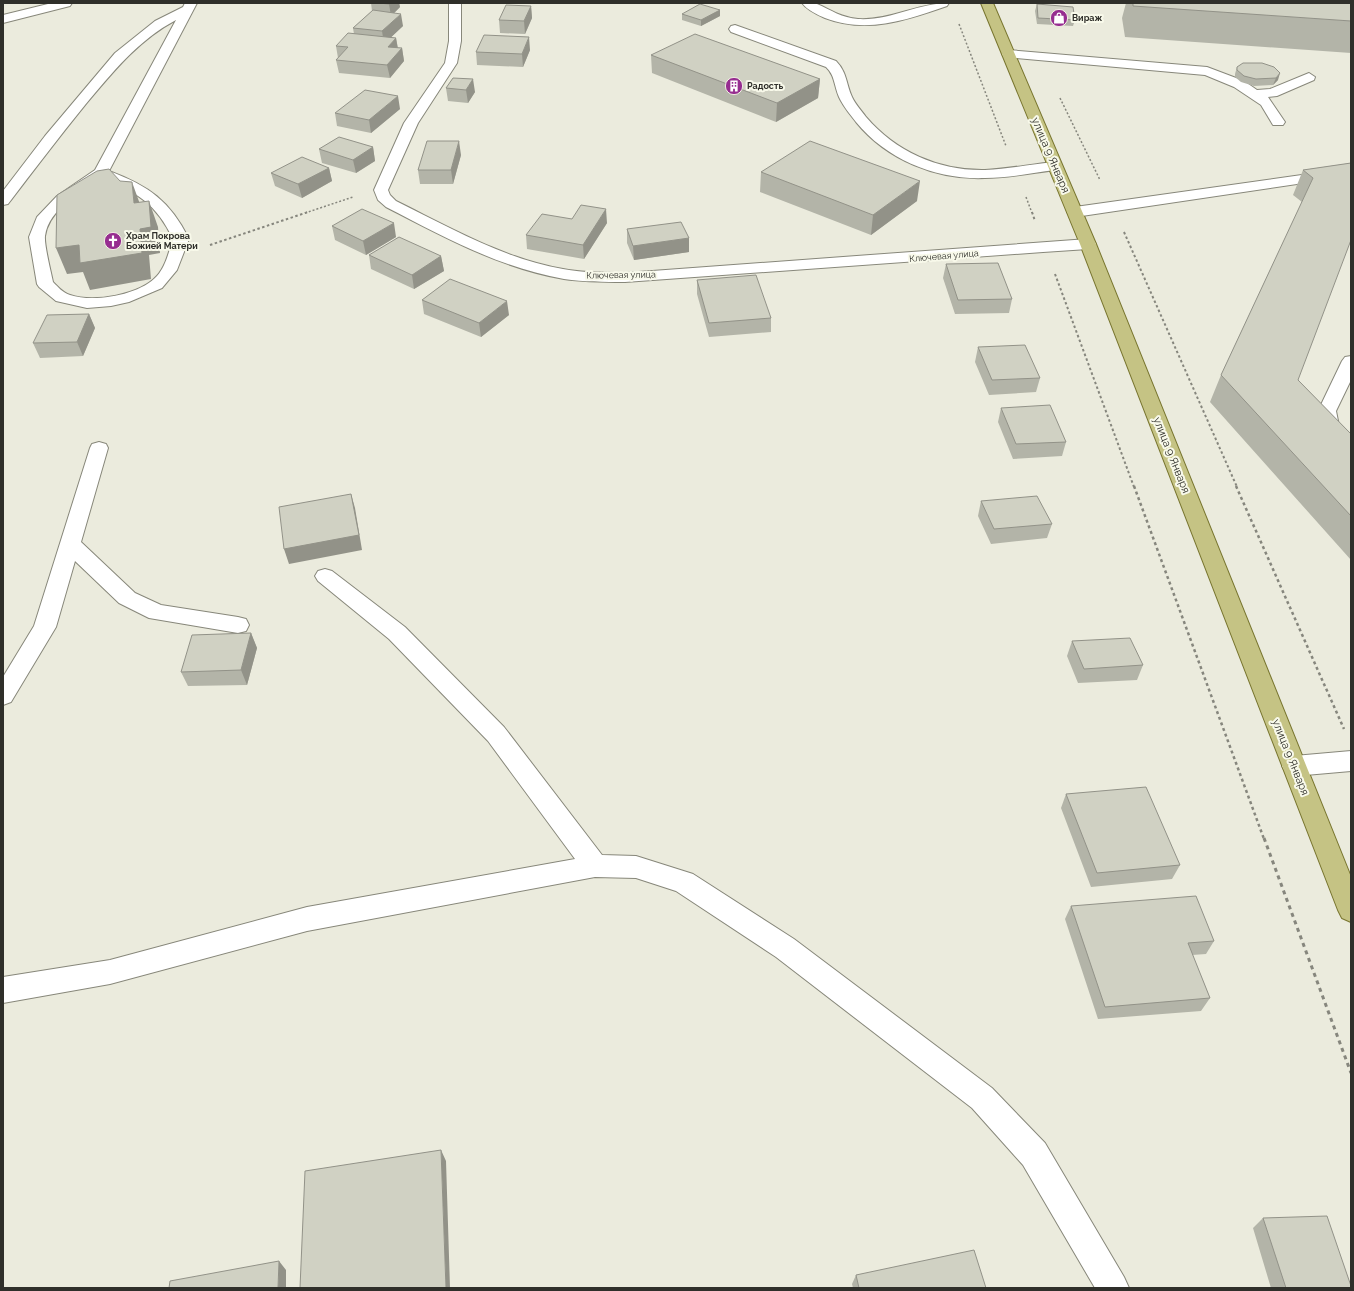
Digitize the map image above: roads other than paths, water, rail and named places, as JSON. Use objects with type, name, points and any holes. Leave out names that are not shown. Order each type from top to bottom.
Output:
[{"type":"main road","name":"улица 9 Января","points":[[987,3],[1088,244],[1351,910]]},
{"type":"lane","points":[[3,19],[66,3]]},
{"type":"lane","name":"Ключевая улица","points":[[455,3],[455,41],[451,63],[411,123],[381,190],[383,197],[391,204],[468,242],[526,263],[562,273],[614,277],[857,263],[1088,244]]},
{"type":"lane","points":[[808,3],[822,14],[850,23],[878,23],[943,3]]},
{"type":"lane","points":[[101,173],[125,181],[149,194],[173,220],[182,240],[171,267],[157,284],[128,298],[93,304],[62,299],[45,284],[37,237],[46,217],[62,199],[101,173],[190,6]]},
{"type":"lane","points":[[3,201],[50,139],[119,56],[159,24],[190,6]]},
{"type":"lane","points":[[735,29],[831,64],[839,71],[845,96],[862,120],[887,145],[912,160],[950,171],[985,174],[1055,166]]},
{"type":"lane","points":[[1008,54],[1207,71],[1239,84],[1266,102],[1278,122]]},
{"type":"lane","points":[[1254,94],[1272,94],[1309,77]]},
{"type":"lane","points":[[1075,212],[1256,187],[1351,172]]},
{"type":"lane","points":[[1351,361],[1327,411],[1332,438],[1351,457]]},
{"type":"lane","points":[[3,696],[45,627],[99,448]]},
{"type":"lane","points":[[70,544],[128,598],[157,612],[238,625]]},
{"type":"lane","points":[[325,576],[397,633],[496,734],[595,866]]},
{"type":"lane","points":[[1294,766],[1351,761]]},
{"type":"lane","points":[[3,990],[110,972],[307,919],[595,866],[636,867],[684,882],[785,948],[982,1098],[1034,1154],[1113,1288]]},
{"type":"place","name":"Вираж","points":[[1059,18]]},
{"type":"place","name":"Радость","points":[[734,86]]},
{"type":"place","name":"Храм Покрова Божией Матери","points":[[113,241]]}]
